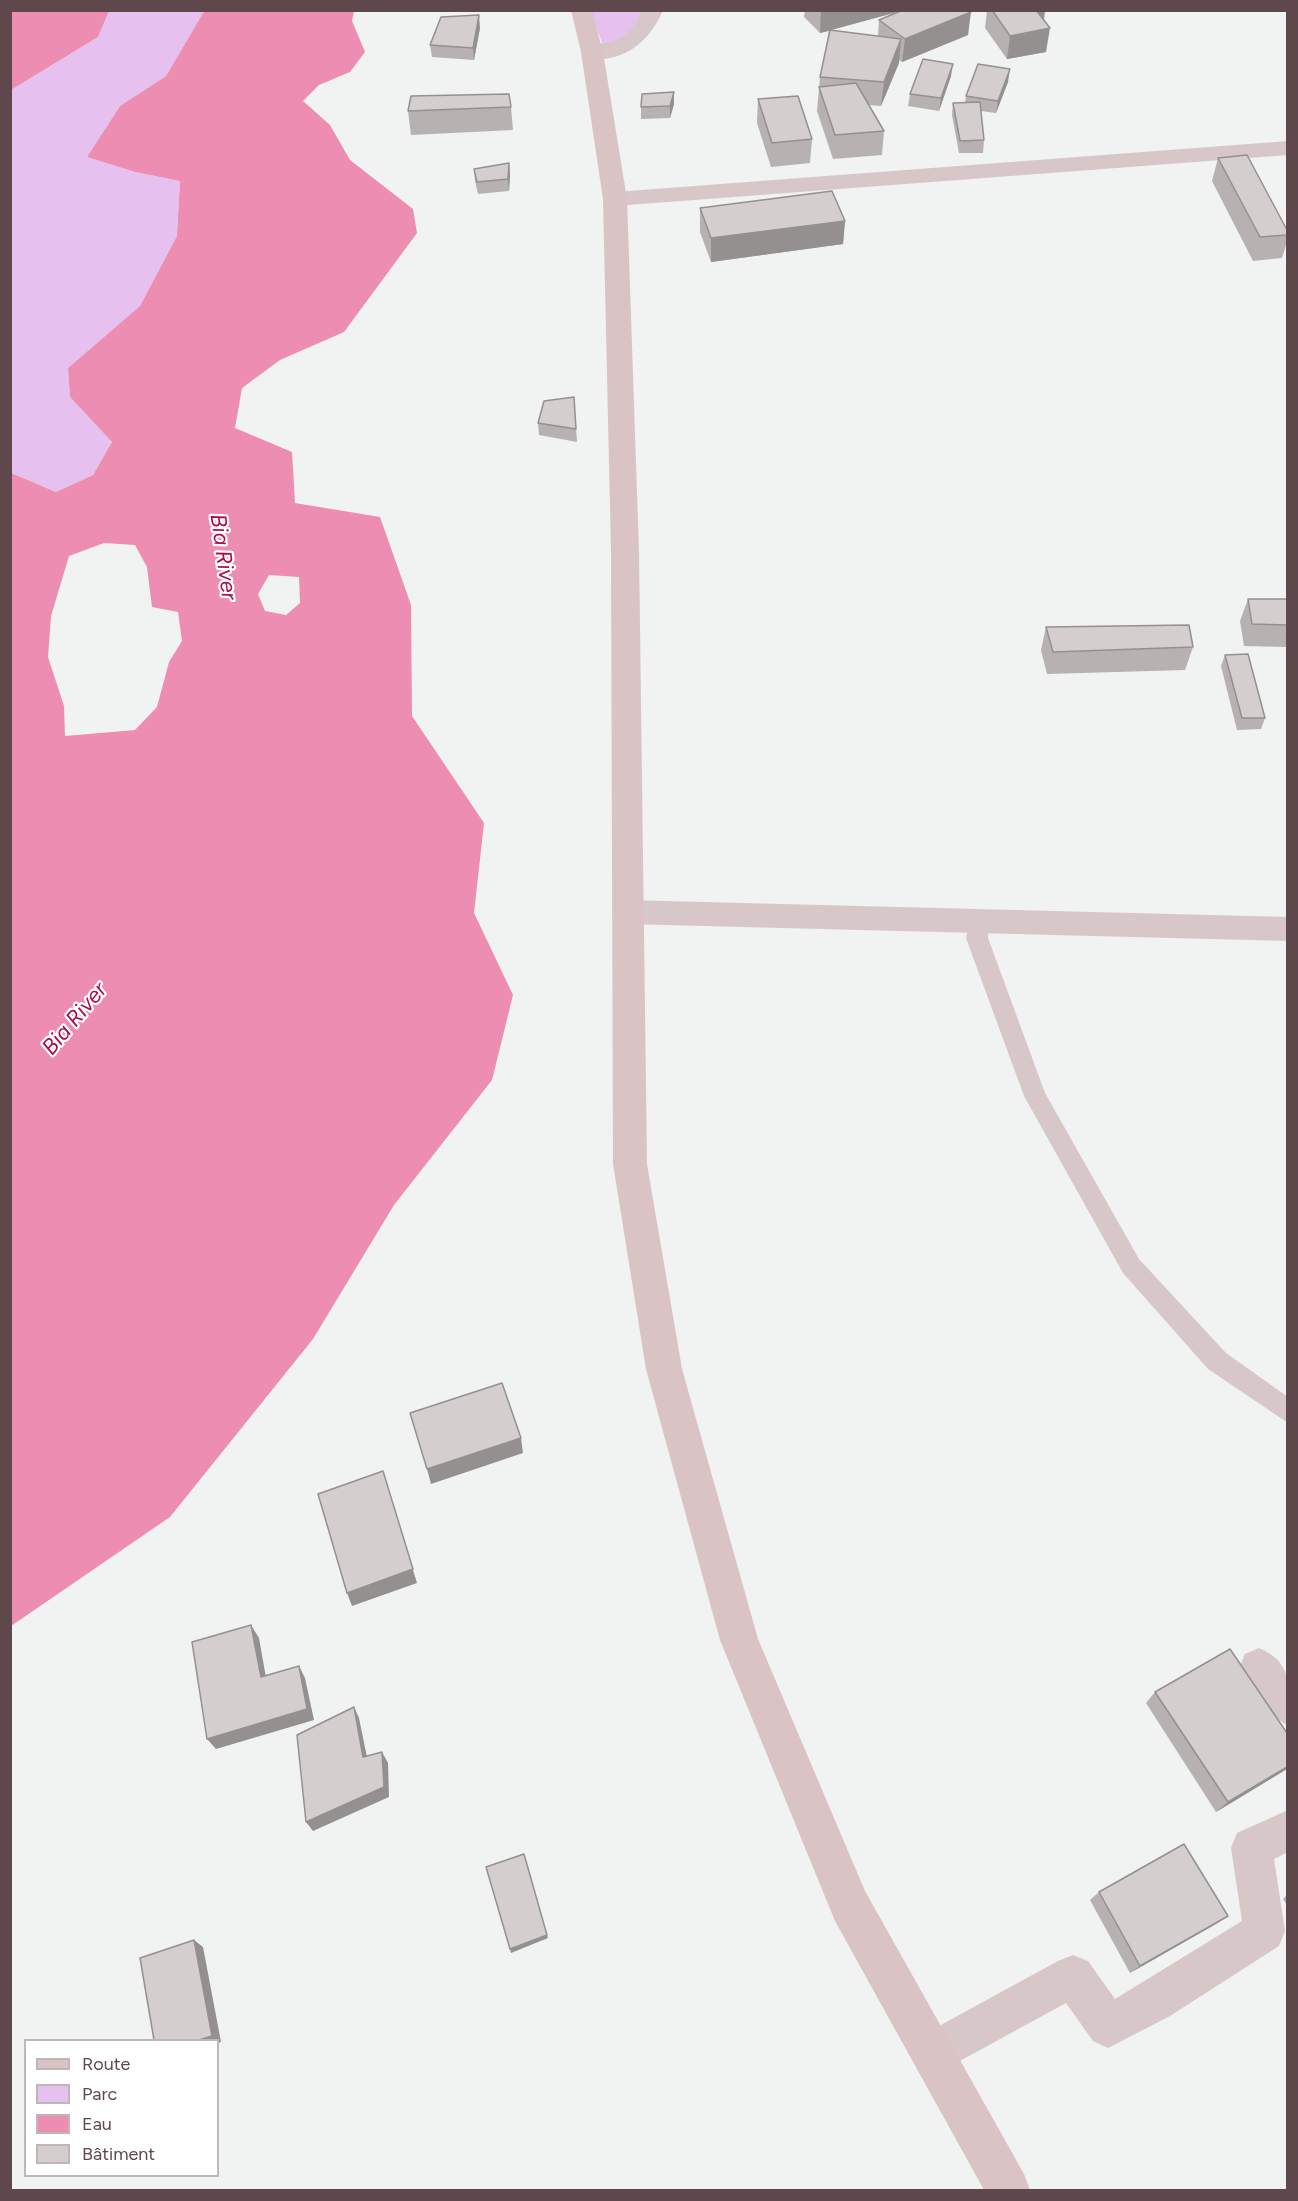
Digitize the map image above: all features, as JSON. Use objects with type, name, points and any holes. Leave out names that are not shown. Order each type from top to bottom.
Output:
[{"type":"main road","points":[[581,10],[592,52],[615,200],[625,551],[630,1164],[664,1369],[739,1640],[850,1906],[1008,2190]]},
{"type":"street","points":[[592,52],[621,48],[635,40],[646,28],[652,10]]},
{"type":"street","points":[[615,200],[1287,148]]},
{"type":"street","points":[[627,912],[1287,929]]},
{"type":"street","points":[[1259,1668],[1287,1705]]},
{"type":"street","points":[[932,2053],[1073,1976],[1108,2026],[1155,2001],[1264,1931],[1252,1848],[1287,1830]]},
{"type":"lane","points":[[978,920],[977,938],[1035,1096],[1131,1266],[1217,1361],[1287,1412]]},
{"type":"green space","points":[[109,11],[205,11],[166,76],[120,106],[87,157],[135,172],[180,181],[177,236],[140,306],[68,368],[70,397],[112,442],[93,475],[56,492],[11,473],[11,90],[98,37]]},
{"type":"green space","points":[[590,11],[647,11],[635,40],[603,45]]},
{"type":"water","points":[[11,10],[109,11],[98,37],[11,90]]},
{"type":"water","name":"Bia River","points":[[205,10],[354,11],[352,21],[365,52],[350,72],[319,85],[303,101],[330,125],[350,160],[413,209],[417,233],[344,332],[280,360],[242,388],[235,428],[292,452],[295,503],[380,517],[411,605],[412,716],[484,823],[474,913],[513,995],[492,1080],[394,1205],[313,1339],[170,1517],[11,1626],[11,473],[56,492],[93,475],[112,442],[70,397],[68,368],[140,306],[177,236],[180,181],[135,172],[87,157],[120,106],[166,76]],"holes":[[[104,543],[135,545],[147,567],[152,607],[178,612],[182,641],[169,662],[157,707],[135,730],[65,736],[64,706],[48,657],[51,616],[69,556]],[[269,575],[299,577],[300,603],[286,615],[265,611],[258,594]]]},
{"type":"building","points":[[903,10],[969,10],[971,12],[905,39],[879,20]]},
{"type":"building","points":[[992,10],[1036,10],[1050,28],[1010,36]]},
{"type":"building","points":[[479,15],[473,48],[430,45],[441,17]]},
{"type":"building","points":[[830,30],[901,39],[884,82],[820,77]]},
{"type":"building","points":[[923,59],[953,64],[941,98],[910,94]]},
{"type":"building","points":[[978,64],[1010,69],[998,101],[966,96]]},
{"type":"building","points":[[856,83],[884,131],[835,135],[819,87]]},
{"type":"building","points":[[674,92],[670,106],[641,107],[642,94]]},
{"type":"building","points":[[509,94],[511,107],[408,111],[411,96]]},
{"type":"building","points":[[798,96],[812,139],[772,143],[758,99]]},
{"type":"building","points":[[980,102],[984,140],[960,141],[953,103]]},
{"type":"building","points":[[1247,155],[1287,230],[1287,235],[1260,237],[1218,158]]},
{"type":"building","points":[[509,163],[508,179],[477,182],[474,169]]},
{"type":"building","points":[[832,191],[845,221],[711,238],[700,208]]},
{"type":"building","points":[[574,397],[576,429],[538,423],[544,401]]},
{"type":"building","points":[[1248,599],[1287,599],[1287,625],[1252,624]]},
{"type":"building","points":[[1189,625],[1193,647],[1053,652],[1046,627]]},
{"type":"building","points":[[1248,654],[1265,718],[1242,718],[1225,655]]},
{"type":"building","points":[[502,1383],[521,1438],[427,1469],[410,1413]]},
{"type":"building","points":[[383,1471],[413,1569],[347,1593],[318,1494]]},
{"type":"building","points":[[251,1625],[261,1677],[299,1666],[307,1709],[207,1739],[192,1642]]},
{"type":"building","points":[[1230,1649],[1287,1733],[1287,1767],[1228,1802],[1155,1692]]},
{"type":"building","points":[[354,1707],[363,1757],[382,1752],[384,1787],[306,1822],[297,1735]]},
{"type":"building","points":[[1184,1844],[1228,1916],[1140,1966],[1099,1892]]},
{"type":"building","points":[[524,1854],[547,1935],[510,1949],[486,1867]]},
{"type":"building","points":[[194,1940],[212,2036],[202,2039],[154,2039],[140,1958]]}]
